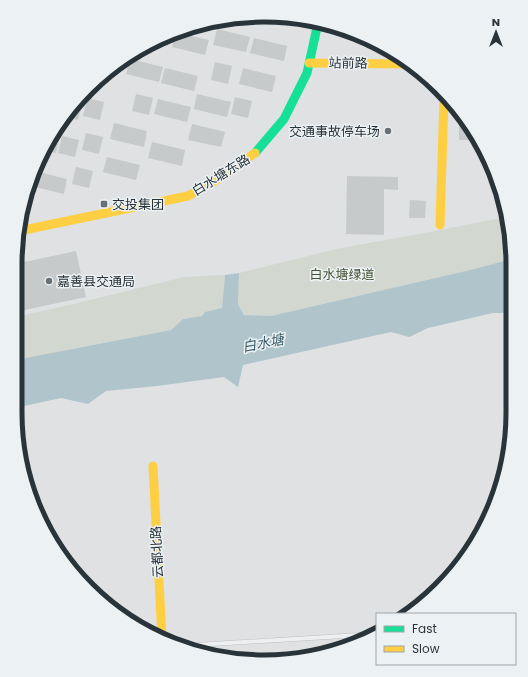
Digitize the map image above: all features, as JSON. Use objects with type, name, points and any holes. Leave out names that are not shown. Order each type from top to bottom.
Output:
[{"type":"street","name":"白水塘东路","points":[[24,230],[188,196],[223,176],[254,154],[284,119],[307,73],[317,28]]},
{"type":"street","name":"站前路","points":[[309,63],[399,64]]},
{"type":"street","points":[[440,225],[444,102]]},
{"type":"street","name":"云都北路","points":[[153,466],[162,632]]},
{"type":"lane","points":[[195,645],[361,635]]},
{"type":"green space","name":"白水塘绿道","points":[[501,218],[504,232],[506,261],[271,316],[244,315],[238,304],[239,273],[341,248]]},
{"type":"green space","points":[[225,275],[222,309],[205,312],[202,316],[183,319],[171,330],[22,359],[22,315],[184,277]]},
{"type":"water","name":"白水塘","points":[[506,261],[506,313],[493,313],[428,328],[409,337],[391,332],[243,365],[238,387],[224,377],[106,391],[88,404],[61,398],[22,406],[22,359],[171,330],[183,319],[202,316],[205,312],[222,308],[225,275],[239,273],[238,304],[244,315],[271,316]]},
{"type":"building","points":[[277,23],[288,24],[288,26]]},
{"type":"building","points":[[217,29],[250,37],[246,52],[213,45]]},
{"type":"building","points":[[187,35],[209,40],[205,55],[172,47],[174,39]]},
{"type":"building","points":[[254,38],[287,46],[284,61],[250,53]]},
{"type":"building","points":[[169,41],[168,46],[162,45]]},
{"type":"building","points":[[134,60],[163,67],[159,82],[126,74],[129,64]]},
{"type":"building","points":[[215,62],[232,66],[228,84],[211,80]]},
{"type":"building","points":[[165,68],[198,76],[194,91],[161,83]]},
{"type":"building","points":[[243,68],[276,76],[272,92],[239,84]]},
{"type":"building","points":[[136,94],[153,98],[149,115],[132,111]]},
{"type":"building","points":[[197,94],[231,102],[227,117],[194,109]]},
{"type":"building","points":[[235,97],[252,101],[248,118],[231,114]]},
{"type":"building","points":[[88,98],[104,102],[100,120],[83,116]]},
{"type":"building","points":[[158,99],[191,107],[187,122],[154,114]]},
{"type":"building","points":[[81,105],[82,105],[78,120],[71,118]]},
{"type":"building","points":[[459,121],[472,140],[459,140]]},
{"type":"building","points":[[114,123],[147,131],[144,147],[110,139]]},
{"type":"building","points":[[192,124],[225,132],[221,147],[188,140]]},
{"type":"building","points":[[86,133],[103,137],[99,154],[82,150]]},
{"type":"building","points":[[60,136],[56,153],[50,152]]},
{"type":"building","points":[[62,136],[79,140],[75,157],[58,153]]},
{"type":"building","points":[[152,142],[185,150],[182,166],[148,158]]},
{"type":"building","points":[[107,157],[140,165],[136,180],[103,172]]},
{"type":"building","points":[[76,167],[93,171],[89,188],[72,184]]},
{"type":"building","points":[[40,172],[67,179],[64,194],[35,187]]},
{"type":"building","points":[[347,176],[398,177],[398,190],[384,189],[384,235],[346,234]]},
{"type":"building","points":[[410,200],[426,201],[425,218],[409,218]]},
{"type":"building","name":"嘉善县交通局","points":[[76,251],[86,297],[22,311],[22,262]]},
{"type":"traffic: fast","points":[[255,153],[284,119],[307,73],[317,28]]},
{"type":"traffic: slow","points":[[309,63],[399,64]]},
{"type":"traffic: slow","points":[[440,225],[444,102]]},
{"type":"traffic: slow","points":[[24,230],[188,196],[223,176],[255,153]]},
{"type":"traffic: slow","points":[[153,466],[162,632]]},
{"type":"place","name":"交通事故停车场","points":[[388,131]]},
{"type":"place","name":"交投集团","points":[[104,204]]},
{"type":"place","name":"嘉善县交通局","points":[[49,281]]}]
